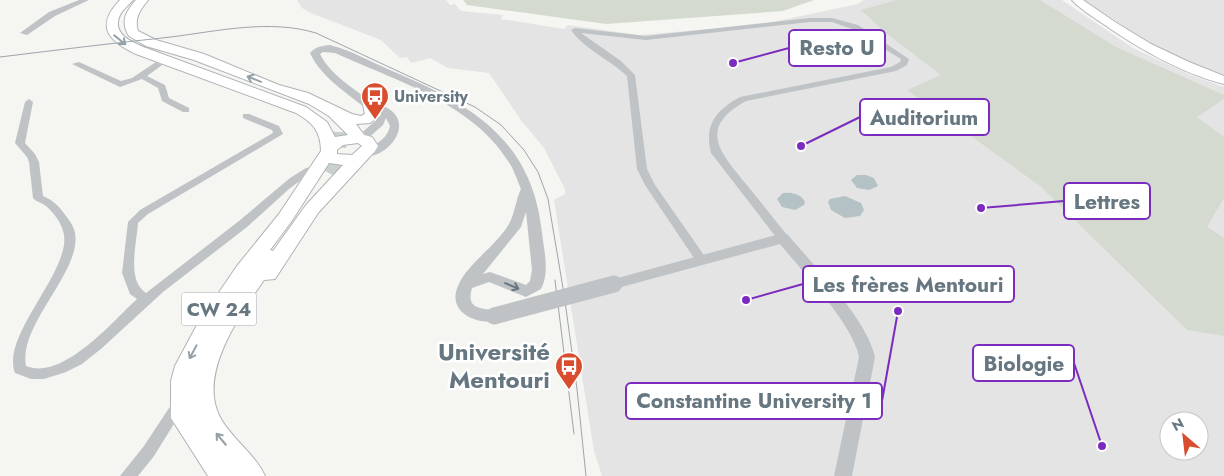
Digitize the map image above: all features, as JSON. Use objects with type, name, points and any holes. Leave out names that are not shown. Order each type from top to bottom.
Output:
[{"type":"highway","points":[[127,0],[115,13],[112,24],[113,34],[120,41],[165,60],[282,102],[307,114],[325,129],[328,136],[326,160]]},
{"type":"highway","points":[[142,0],[132,11],[130,20],[133,33],[164,47],[198,57],[280,89],[318,110],[338,132]]},
{"type":"highway","points":[[280,89],[295,92],[348,119],[363,120],[373,115],[370,105]]},
{"type":"highway","points":[[331,110],[350,127],[362,146]]},
{"type":"highway","points":[[326,160],[338,141],[362,146]]},
{"type":"highway","name":"CW 24","points":[[215,341],[246,307],[312,209],[362,146]]},
{"type":"highway","name":"CW 24","points":[[252,476],[216,433],[207,417],[201,390],[208,355],[326,160]]},
{"type":"highway","name":"CW 24","points":[[224,476],[193,436],[183,418],[182,381],[186,366],[206,329],[244,270],[285,218],[326,160]]},
{"type":"main road","points":[[1077,0],[1144,46],[1182,64],[1224,80]]},
{"type":"street","points":[[24,33],[52,14],[73,5],[89,3]]},
{"type":"street","points":[[702,260],[650,186],[642,169],[631,75],[618,62],[579,36],[575,30],[653,38],[810,20],[832,20],[855,27],[903,57],[905,59],[904,63],[893,69],[743,99],[731,106],[718,118],[713,133],[713,145],[716,152],[782,238],[850,320],[858,331],[867,352],[843,476]]},
{"type":"street","points":[[370,105],[385,110],[392,116],[396,125],[395,133],[387,143],[378,149],[362,146],[365,133],[376,126],[382,119],[382,115],[370,105],[324,66],[316,56],[317,50],[324,47],[333,49],[428,92],[462,110],[483,124],[505,146],[527,188],[538,258],[538,283],[534,288],[526,291],[490,277],[466,284]]},
{"type":"street","points":[[76,64],[117,84],[130,82],[142,76],[165,60]]},
{"type":"street","points":[[142,76],[162,88],[165,99],[186,110]]},
{"type":"street","points":[[29,102],[20,143],[32,156],[34,162],[38,198],[51,204],[69,231],[70,242],[60,269],[22,340],[16,357],[17,364],[24,372],[39,374],[67,366],[82,356],[146,299],[254,215],[304,173],[326,160]]},
{"type":"street","points":[[146,299],[134,291],[128,273],[132,222],[144,212],[278,134],[276,128],[246,116]]},
{"type":"street","points":[[527,188],[516,224],[466,284],[462,294],[465,307],[473,313],[494,316],[782,238]]},
{"type":"street","points":[[128,476],[149,451],[182,400]]},
{"type":"shaded area","points":[[297,0],[446,0],[450,5],[455,4],[461,11],[503,15],[501,19],[564,29],[568,25],[639,35],[758,25],[858,4],[864,0],[1062,0],[1133,48],[1188,74],[1224,87],[1224,476],[602,476],[594,451],[554,200],[565,194],[565,189],[544,148],[521,120],[489,73],[448,68],[430,58],[411,63],[407,57],[400,58],[381,40],[302,8]]},
{"type":"shaded area","points":[[463,0],[814,0],[783,11],[606,24],[467,5]]},
{"type":"shaded area","points":[[897,0],[1040,0],[1116,47],[1224,95],[1224,99],[1197,117],[1224,137],[1224,198],[1207,227],[1224,238],[1224,336],[1187,330],[1040,186],[907,90],[941,75],[886,33],[861,10]]},
{"type":"shaded area","points":[[1084,0],[1224,0],[1224,78],[1190,65],[1117,26],[1122,25]]},
{"type":"shaded area","points":[[857,175],[866,175],[874,178],[878,186],[869,190],[857,188],[851,180]]},
{"type":"shaded area","points":[[783,193],[799,195],[805,202],[804,205],[795,210],[782,207],[777,199]]},
{"type":"shaded area","points":[[845,196],[861,203],[864,210],[860,216],[845,218],[831,210],[828,202],[830,199]]},
{"type":"tunnel","points":[[327,172],[337,153],[338,132]]},
{"type":"tram line","points":[[0,57],[225,29],[262,27],[298,29],[316,33],[475,107],[501,125],[524,150],[538,172],[548,199],[564,294],[577,389],[586,476]]},
{"type":"tram line","points":[[555,280],[574,434]]},
{"type":"place","name":"Resto U","points":[[733,63]]},
{"type":"place","name":"University","points":[[375,120]]},
{"type":"place","name":"Auditorium","points":[[801,146]]},
{"type":"place","name":"Lettres","points":[[981,208]]},
{"type":"place","name":"Les frères Mentouri","points":[[746,300]]},
{"type":"place","name":"Constantine University 1","points":[[898,311]]},
{"type":"place","name":"Université Mentouri","points":[[569,390]]},
{"type":"place","name":"Biologie","points":[[1102,446]]}]
